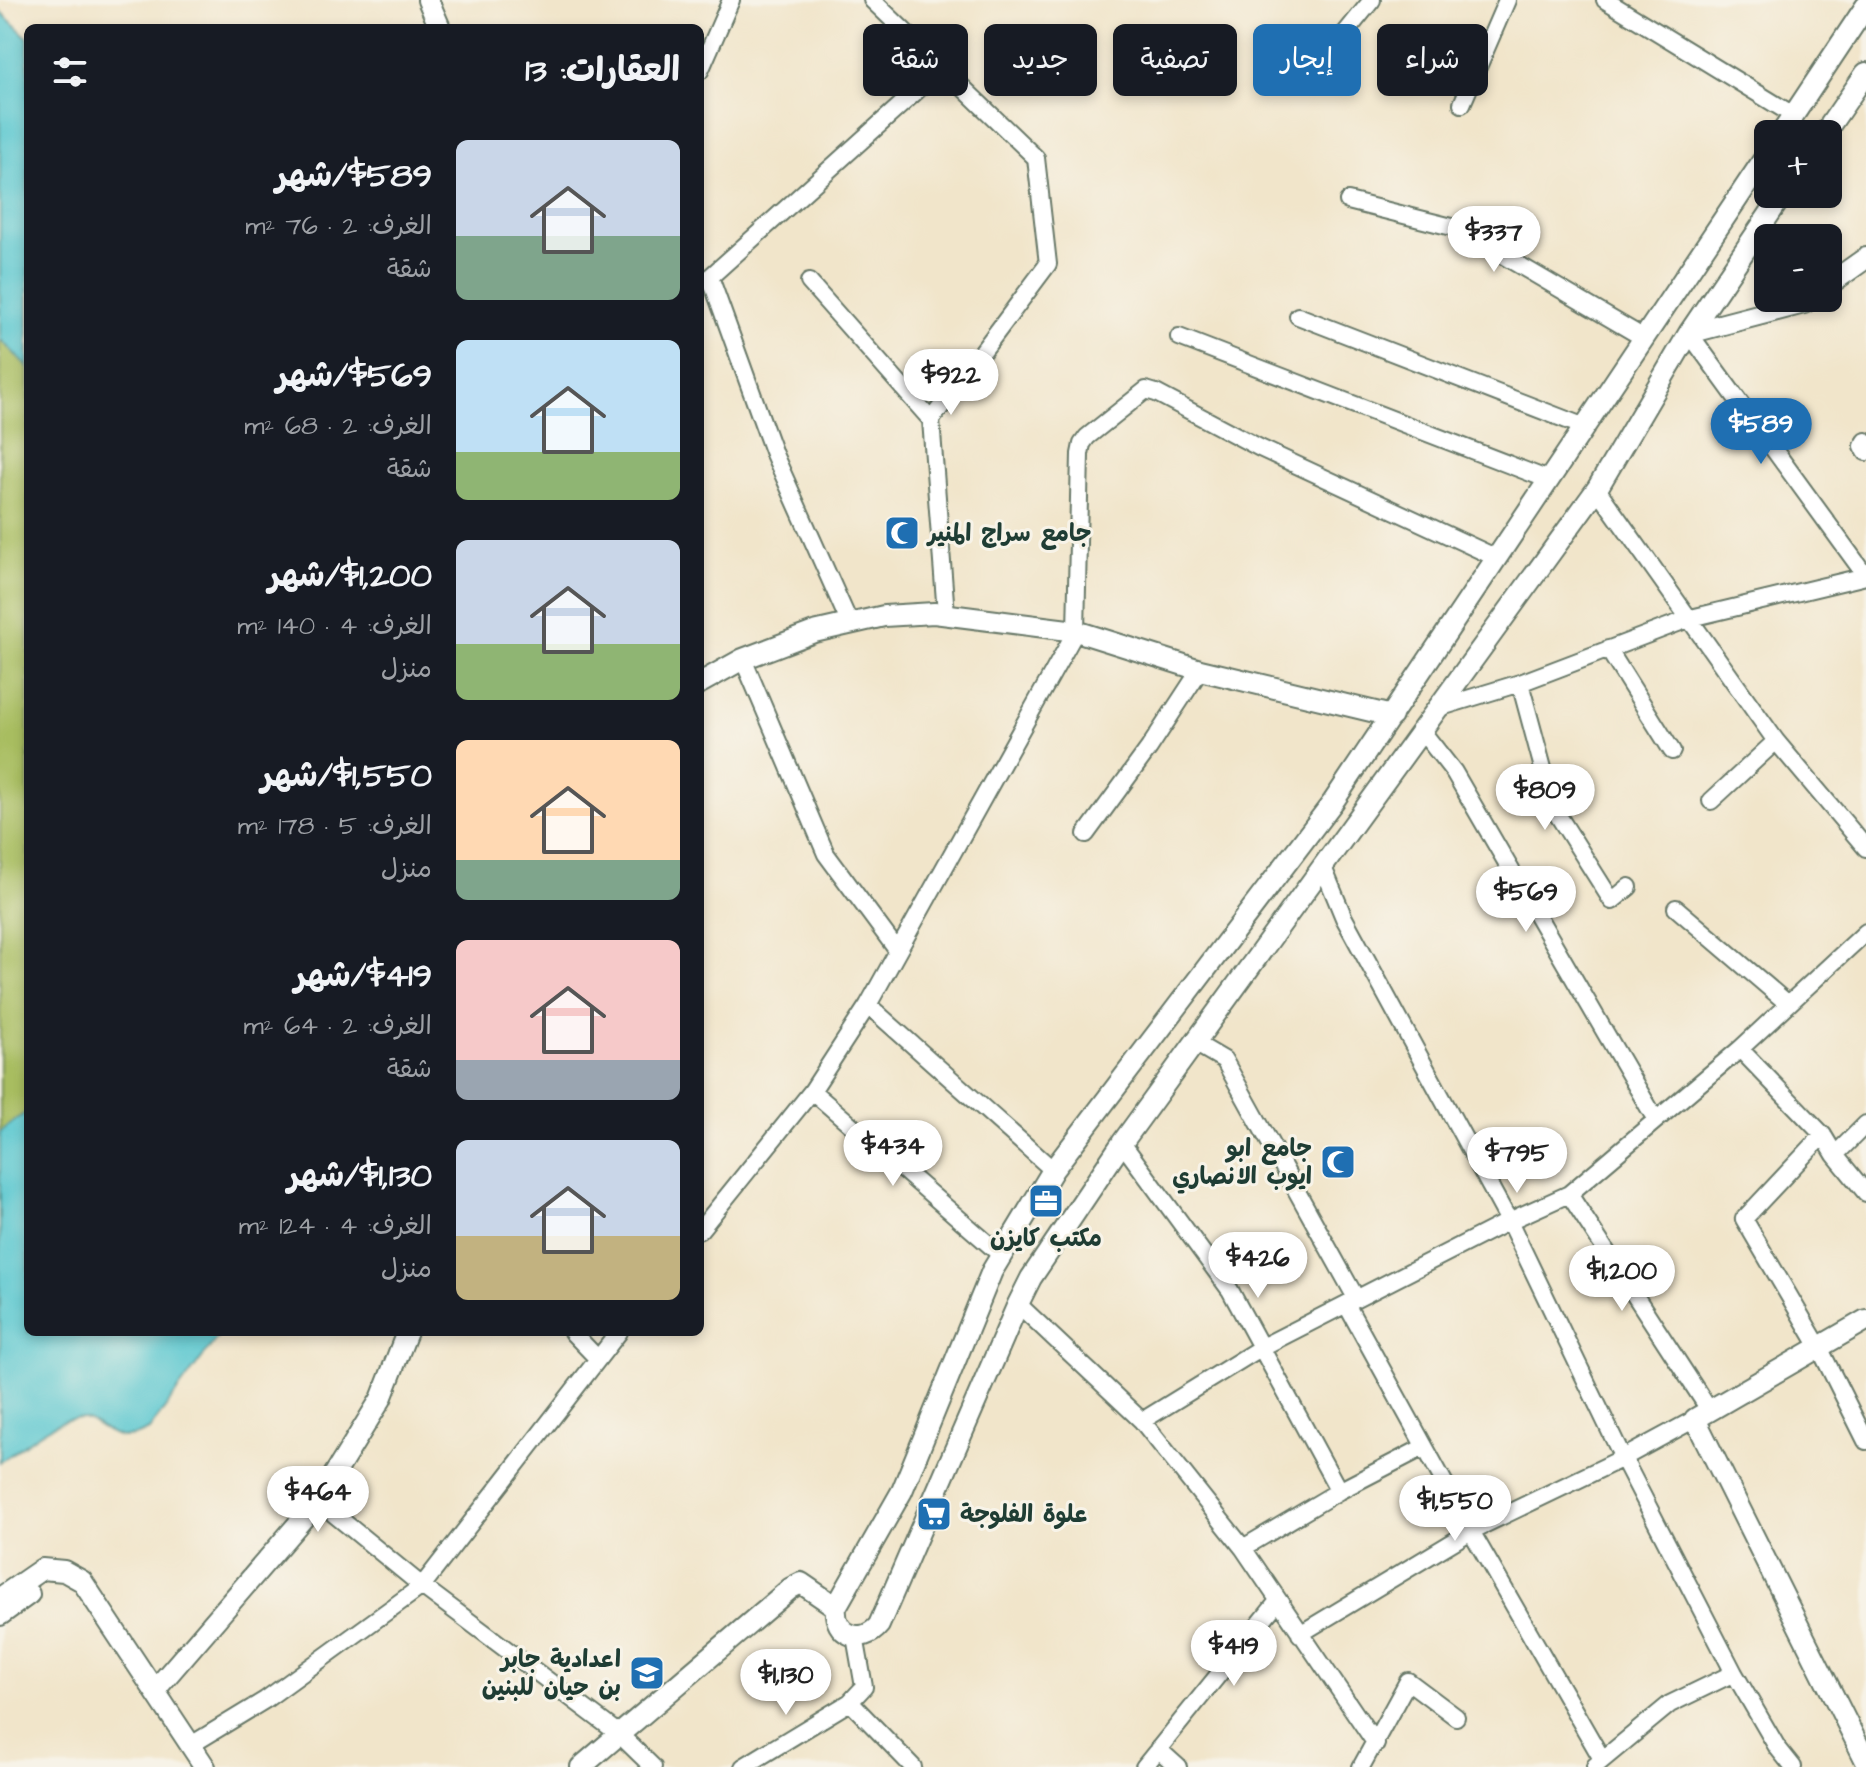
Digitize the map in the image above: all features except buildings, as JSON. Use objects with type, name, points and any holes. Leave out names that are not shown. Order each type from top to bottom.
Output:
[{"type":"street","points":[[428,0],[438,24]]},
{"type":"street","points":[[704,62],[731,0]]},
{"type":"street","points":[[872,0],[897,24]]},
{"type":"street","points":[[1353,24],[1372,0]]},
{"type":"street","points":[[1462,104],[1507,0]]},
{"type":"street","points":[[1605,0],[1793,115]]},
{"type":"street","points":[[1790,120],[1865,2]]},
{"type":"street","points":[[1834,120],[1866,73]]},
{"type":"street","points":[[931,420],[1048,264],[1036,158],[968,93]]},
{"type":"street","points":[[850,624],[774,454],[710,277],[911,96]]},
{"type":"street","points":[[1754,174],[1333,802],[1053,1170],[992,1271],[902,1491],[836,1607],[839,1626],[855,1636],[866,1636],[879,1625],[1031,1278],[1122,1143],[1597,489],[1689,333],[1774,208]]},
{"type":"street","points":[[1348,201],[1456,228],[1644,338]]},
{"type":"street","points":[[1842,275],[1866,258]]},
{"type":"street","points":[[809,282],[931,420],[946,614]]},
{"type":"street","points":[[1689,333],[1770,312]]},
{"type":"street","points":[[1298,316],[1585,427]]},
{"type":"street","points":[[1438,708],[1520,683],[1691,618],[1866,576],[1689,333]]},
{"type":"street","points":[[1179,337],[1549,480]]},
{"type":"street","points":[[704,1225],[812,1091],[868,1005],[1076,631],[1082,444],[1087,437],[1146,390],[1260,448],[1497,558]]},
{"type":"street","points":[[1866,441],[1863,446],[1866,452]]},
{"type":"street","points":[[1597,489],[1776,741],[1866,848]]},
{"type":"street","points":[[704,676],[814,632],[884,616],[946,614],[1076,631],[1200,670],[1392,716]]},
{"type":"street","points":[[1608,649],[1672,751]]},
{"type":"street","points":[[743,659],[826,854],[897,950]]},
{"type":"street","points":[[1086,834],[1149,748],[1200,670]]},
{"type":"street","points":[[1520,683],[1554,809],[1612,901],[1629,887]]},
{"type":"street","points":[[1421,730],[1454,772],[1656,1120]]},
{"type":"street","points":[[1711,801],[1776,741]]},
{"type":"street","points":[[1333,802],[1357,822]]},
{"type":"street","points":[[1323,867],[1344,918],[1509,1221],[1623,1458],[1734,1673],[1777,1747],[1793,1767]]},
{"type":"street","points":[[1676,908],[1787,1003]]},
{"type":"street","points":[[1142,1421],[1262,1347],[1509,1221],[1569,1194],[1740,1049],[1866,932]]},
{"type":"street","points":[[868,1005],[1053,1170]]},
{"type":"street","points":[[1195,1043],[1224,1060],[1424,1447],[1598,1763],[1670,1704],[1734,1673]]},
{"type":"street","points":[[1740,1049],[1823,1135],[1866,1193]]},
{"type":"street","points":[[812,1091],[1001,1255]]},
{"type":"street","points":[[1835,1155],[1866,1124]]},
{"type":"street","points":[[1823,1135],[1744,1219],[1819,1347],[1866,1441]]},
{"type":"street","points":[[1122,1143],[1230,1290],[1339,1491]]},
{"type":"street","points":[[1569,1194],[1702,1415],[1866,1761]]},
{"type":"street","points":[[1018,1304],[1142,1421],[1243,1548],[1376,1744]]},
{"type":"street","points":[[1300,1634],[1471,1531],[1623,1458],[1866,1320]]},
{"type":"street","points":[[155,1690],[318,1501],[381,1399],[405,1336]]},
{"type":"street","points":[[576,1336],[597,1358]]},
{"type":"street","points":[[191,1745],[265,1700],[422,1586],[616,1336]]},
{"type":"street","points":[[1243,1548],[1339,1491],[1424,1447]]},
{"type":"street","points":[[318,1501],[422,1586],[619,1734],[653,1767]]},
{"type":"street","points":[[0,1615],[44,1582],[55,1569]]},
{"type":"street","points":[[0,1598],[37,1571],[55,1569],[82,1581],[205,1767]]},
{"type":"street","points":[[581,1767],[791,1588],[801,1583],[836,1607]]},
{"type":"street","points":[[1144,1767],[1278,1601]]},
{"type":"street","points":[[743,1767],[850,1702],[864,1687],[855,1636]]},
{"type":"street","points":[[1361,1767],[1408,1681],[1456,1717]]},
{"type":"street","points":[[850,1702],[913,1767]]},
{"type":"street","points":[[1158,1749],[1178,1767]]},
{"type":"green space","points":[[0,339],[24,363],[24,1114],[0,1132]]},
{"type":"water","points":[[0,11],[24,34],[24,363],[0,339]]},
{"type":"water","points":[[24,1114],[24,1336],[218,1336],[149,1430],[123,1437],[91,1422],[72,1419],[45,1430],[0,1462],[0,1132]]},
{"type":"place","name":"جامع سراج المنير","points":[[902,533]]},
{"type":"place","name":"جامع ابو ايوب الانصاري","points":[[1338,1162]]},
{"type":"place","name":"مكتب كايزن","points":[[1046,1201]]},
{"type":"place","name":"علوة الفلوجة","points":[[934,1514]]},
{"type":"place","name":"اعدادية جابر بن حيان للبنين","points":[[647,1673]]}]
